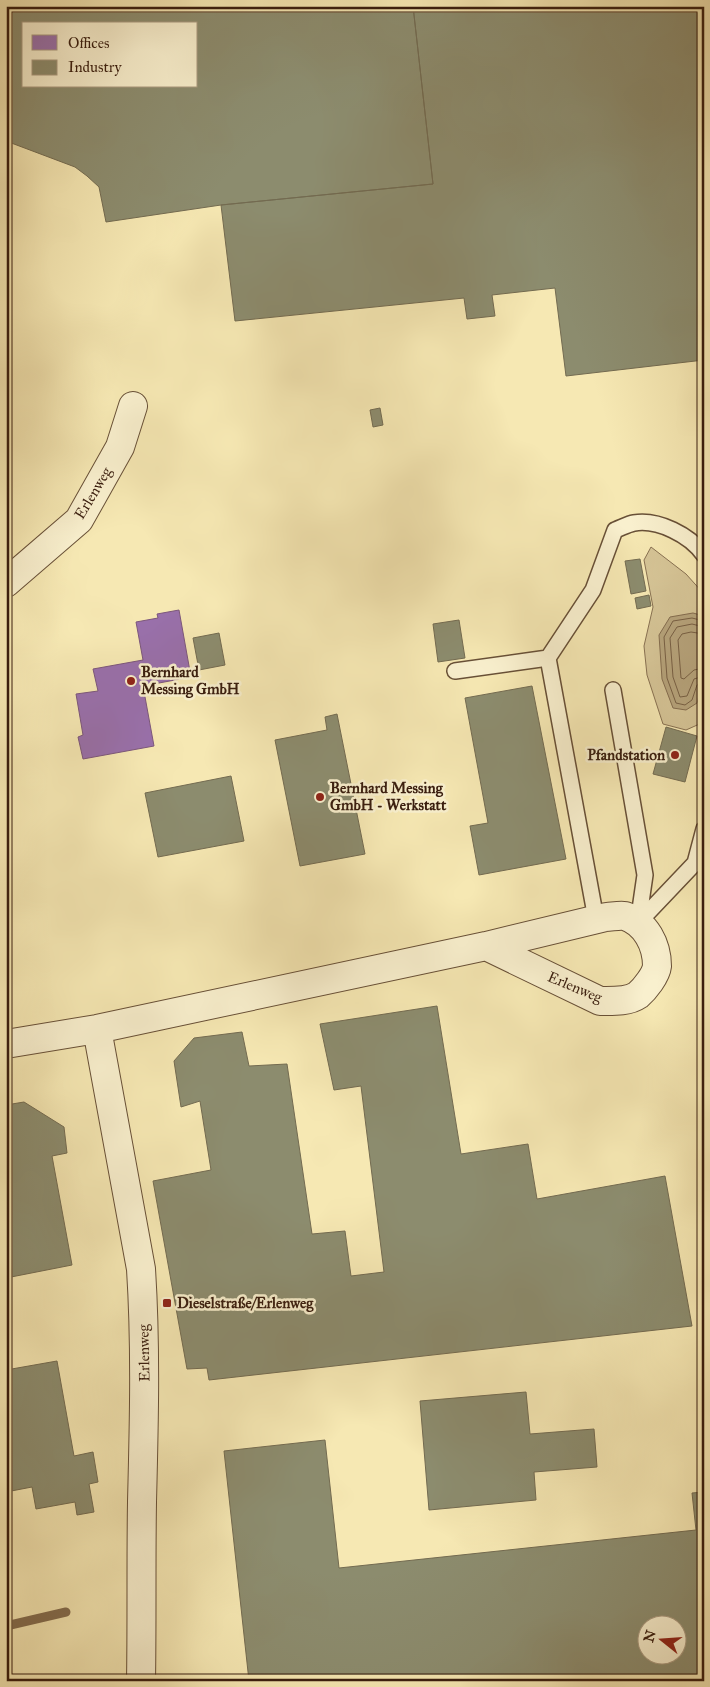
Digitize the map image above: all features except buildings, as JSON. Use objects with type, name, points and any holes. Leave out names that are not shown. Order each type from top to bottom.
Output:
[{"type":"street","name":"Erlenweg","points":[[6,583],[79,520],[120,447],[133,406]]},
{"type":"street","points":[[6,1044],[97,1029],[486,946],[596,919],[624,916],[638,923]]},
{"type":"street","name":"Erlenweg","points":[[486,946],[582,994],[600,1001],[620,1001],[637,996],[650,982],[657,967],[650,935],[638,923]]},
{"type":"street","name":"Erlenweg","points":[[97,1029],[141,1269],[143,1296],[146,1407],[142,1503],[142,1681]]},
{"type":"lane","points":[[596,919],[548,658],[593,590],[615,530],[635,523],[667,527],[699,548],[704,555]]},
{"type":"lane","points":[[455,671],[548,658]]},
{"type":"lane","points":[[613,690],[645,875],[638,923]]},
{"type":"lane","points":[[638,923],[695,863],[704,829]]},
{"type":"shaded area","points":[[651,547],[686,574],[704,594],[704,722],[686,730],[663,724],[647,675],[644,646],[653,607],[644,560]]},
{"type":"water","points":[[693,613],[704,616],[704,678],[697,703],[686,710],[673,708],[662,679],[659,635],[670,617]]},
{"type":"waterway","points":[[6,1626],[66,1612]]},
{"type":"place","name":"Bernhard Messing GmbH","points":[[131,681]]},
{"type":"place","name":"Pfandstation","points":[[675,755]]},
{"type":"place","name":"Bernhard Messing GmbH - Werkstatt","points":[[320,797]]},
{"type":"place","name":"Dieselstraße/Erlenweg","points":[[167,1303]]}]
